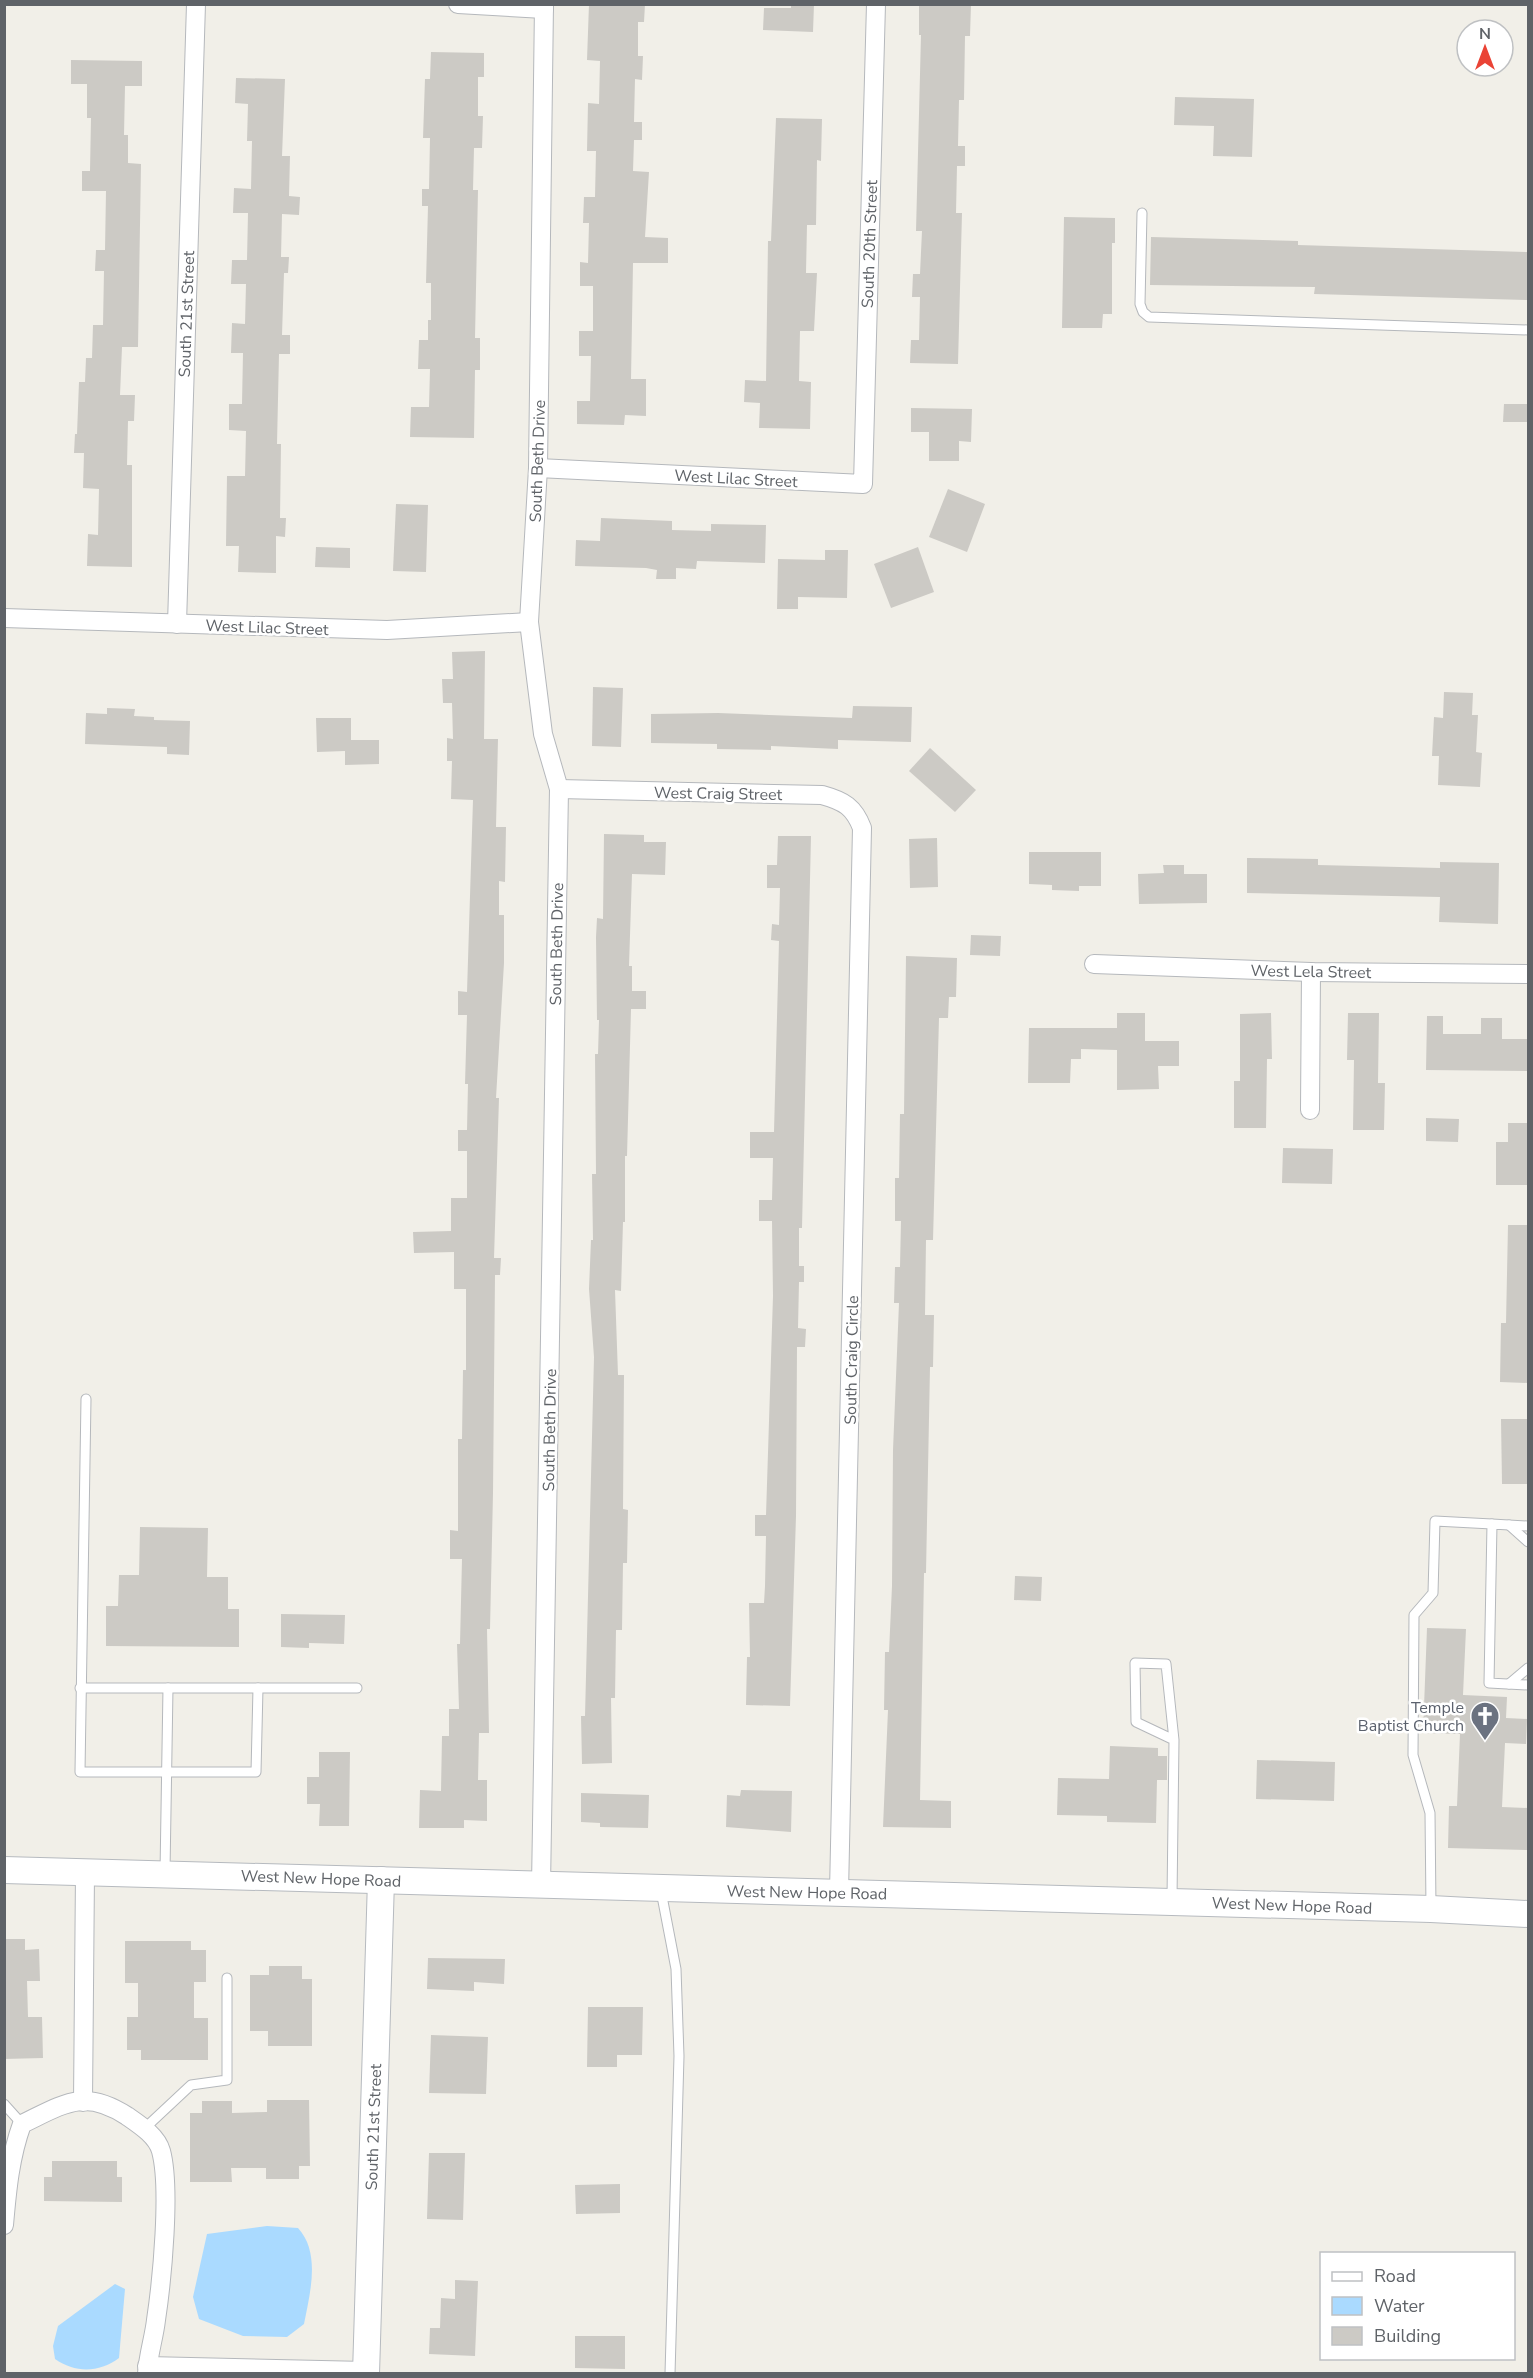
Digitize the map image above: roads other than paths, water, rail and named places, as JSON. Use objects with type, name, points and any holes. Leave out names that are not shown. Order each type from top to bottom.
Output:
[{"type":"main road","name":"West New Hope Road","points":[[4,1870],[1431,1909],[1528,1914]]},
{"type":"main road","name":"South 21st Street","points":[[366,2372],[381,1880]]},
{"type":"street","name":"South 21st Street","points":[[177,624],[195,4]]},
{"type":"street","points":[[458,4],[544,7]]},
{"type":"street","name":"South 20th Street","points":[[863,484],[876,4]]},
{"type":"street","name":"South Beth Drive","points":[[541,1886],[559,789],[543,734],[529,622],[537,468],[544,7]]},
{"type":"street","name":"West Lilac Street","points":[[537,468],[863,484]]},
{"type":"street","name":"West Lilac Street","points":[[4,618],[387,630],[529,622]]},
{"type":"street","name":"West Craig Street","points":[[559,789],[822,795],[842,800],[855,811],[862,828]]},
{"type":"street","name":"South Craig Circle","points":[[839,1893],[862,828]]},
{"type":"street","name":"West Lela Street","points":[[1094,964],[1311,972],[1528,974]]},
{"type":"street","points":[[1310,1110],[1311,972]]},
{"type":"street","points":[[83,2102],[85,1873]]},
{"type":"street","points":[[4,2225],[14,2145],[22,2124],[68,2101],[106,2103],[145,2128],[161,2150],[165,2199],[156,2320],[147,2370],[366,2372]]},
{"type":"lane","points":[[1142,213],[1140,304],[1143,312],[1149,317],[1528,330]]},
{"type":"lane","points":[[86,1399],[80,1772],[256,1772],[258,1688]]},
{"type":"lane","points":[[1431,1909],[1430,1813],[1413,1755],[1414,1615],[1433,1593],[1435,1521],[1528,1526]]},
{"type":"lane","points":[[1492,1524],[1489,1683],[1528,1685]]},
{"type":"lane","points":[[1509,1525],[1528,1542]]},
{"type":"lane","points":[[1172,1902],[1174,1740],[1166,1664],[1135,1663],[1136,1722],[1174,1740]]},
{"type":"lane","points":[[1509,1684],[1528,1668]]},
{"type":"lane","points":[[80,1688],[357,1688]]},
{"type":"lane","points":[[165,1874],[168,1688]]},
{"type":"lane","points":[[661,1888],[676,1969],[678,2045],[670,2373]]},
{"type":"lane","points":[[145,2128],[191,2085],[226,2080],[226,1978]]},
{"type":"lane","points":[[4,2104],[22,2124]]},
{"type":"water","points":[[267,2226],[298,2228],[305,2238],[312,2261],[312,2274],[304,2324],[287,2337],[243,2336],[199,2319],[193,2297],[207,2234]]},
{"type":"water","points":[[115,2284],[125,2289],[119,2358],[95,2369],[71,2367],[55,2359],[53,2346],[58,2326]]},
{"type":"place","name":"Temple Baptist Church","points":[[1485,1742]]}]
